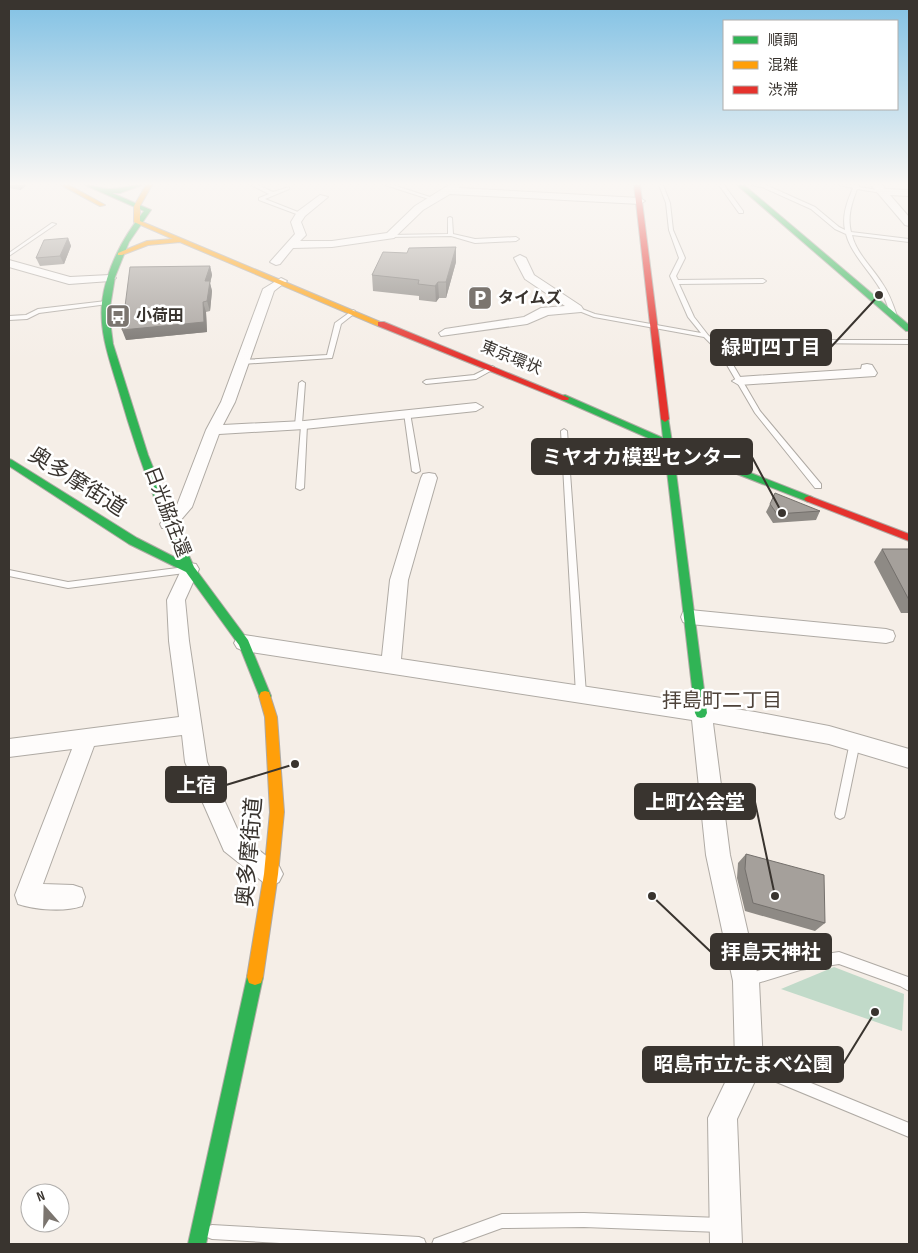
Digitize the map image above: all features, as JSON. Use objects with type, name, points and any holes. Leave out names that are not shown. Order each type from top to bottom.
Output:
[{"type":"main road","name":"日光脇往還","points":[[124,243],[110,278],[106,303],[106,332],[115,370],[168,524],[190,569]]},
{"type":"main road","points":[[120,254],[146,243]]},
{"type":"main road","name":"東京環状","points":[[186,243],[492,368],[670,444],[909,538]]},
{"type":"main road","points":[[645,243],[672,429],[670,444],[701,713]]},
{"type":"main road","points":[[808,243],[909,329]]},
{"type":"main road","name":"東京環状","points":[[441,331],[470,344]]},
{"type":"main road","points":[[649,419],[672,429]]},
{"type":"main road","name":"奥多摩街道","points":[[10,464],[132,541],[190,569],[244,643],[259,677],[271,717],[277,812],[271,874],[252,999],[198,1238]]},
{"type":"main road","points":[[792,476],[822,488]]},
{"type":"street","points":[[276,262],[290,245],[336,243]]},
{"type":"street","points":[[520,258],[529,277],[577,309]]},
{"type":"street","points":[[9,263],[69,281],[110,278]]},
{"type":"street","points":[[168,524],[184,507],[213,430],[228,402],[269,289],[281,281]]},
{"type":"street","points":[[441,331],[527,320],[545,311],[577,309]]},
{"type":"street","points":[[740,381],[870,373],[867,368]]},
{"type":"street","points":[[213,430],[301,425],[476,407]]},
{"type":"street","points":[[390,666],[399,580],[422,474]]},
{"type":"street","name":"日光脇往還","points":[[190,569],[176,600],[179,641],[196,762],[232,843],[271,874]]},
{"type":"street","points":[[690,617],[886,636]]},
{"type":"street","points":[[244,643],[701,713],[829,735],[909,758]]},
{"type":"street","points":[[701,713],[718,855],[746,981],[749,1064],[722,1118],[726,1235]]},
{"type":"street","points":[[9,748],[191,725]]},
{"type":"street","points":[[72,897],[27,894],[87,738]]},
{"type":"lane","points":[[9,255],[26,243]]},
{"type":"lane","points":[[676,243],[682,258],[673,276],[691,318],[723,352],[757,412],[822,488]]},
{"type":"lane","points":[[852,243],[858,256],[891,301],[894,316]]},
{"type":"lane","points":[[676,282],[762,281]]},
{"type":"lane","points":[[9,318],[27,316],[38,311],[106,303]]},
{"type":"lane","points":[[577,309],[656,328],[706,336]]},
{"type":"lane","points":[[242,362],[330,357],[338,323],[353,312]]},
{"type":"lane","points":[[799,342],[909,342]]},
{"type":"lane","points":[[426,382],[476,377],[492,368]]},
{"type":"lane","points":[[300,488],[302,383]]},
{"type":"lane","points":[[407,413],[422,474]]},
{"type":"lane","points":[[564,431],[580,694]]},
{"type":"lane","points":[[9,573],[68,584],[190,569]]},
{"type":"lane","points":[[840,814],[855,742]]},
{"type":"lane","points":[[746,981],[800,964],[839,958],[904,981],[909,985]]},
{"type":"lane","points":[[749,1064],[909,1130]]},
{"type":"lane","points":[[439,1244],[502,1221],[584,1220],[726,1235]]},
{"type":"lane","points":[[198,1238],[419,1244]]},
{"type":"green space","points":[[834,967],[904,994],[902,1031],[781,989]]},
{"type":"building","points":[[42,243],[66,243],[60,256],[36,258]]},
{"type":"building","points":[[456,247],[446,282],[438,282],[435,286],[418,284],[419,280],[372,275],[383,252],[407,253],[409,248]]},
{"type":"building","points":[[210,266],[205,281],[210,281],[207,301],[203,302],[204,322],[122,330],[130,267]]},
{"type":"building","points":[[775,493],[820,511],[777,514],[770,504]]},
{"type":"building","points":[[882,549],[909,549],[909,600]]},
{"type":"building","points":[[746,854],[824,875],[825,923],[753,903],[745,869]]},
{"type":"traffic: fast","points":[[125,243],[115,265],[108,289],[105,313],[107,334],[143,455],[160,501],[190,569]]},
{"type":"traffic: fast","points":[[809,243],[909,329]]},
{"type":"traffic: fast","points":[[565,398],[669,444],[809,499]]},
{"type":"traffic: fast","points":[[665,419],[701,713]]},
{"type":"traffic: fast","points":[[9,462],[133,541],[190,569],[244,643],[265,696]]},
{"type":"traffic: fast","points":[[197,1244],[255,977]]},
{"type":"traffic: slow","points":[[120,254],[146,243]]},
{"type":"traffic: slow","points":[[188,243],[381,324]]},
{"type":"traffic: slow","points":[[255,977],[271,874],[277,812],[271,717],[265,696]]},
{"type":"traffic: jam","points":[[644,243],[665,419]]},
{"type":"traffic: jam","points":[[381,324],[565,398]]},
{"type":"traffic: jam","points":[[809,499],[909,538]]},
{"type":"place","name":"緑町四丁目","points":[[879,295]]},
{"type":"place","name":"タイムズ","points":[[480,298]]},
{"type":"place","name":"小荷田","points":[[118,316]]},
{"type":"place","name":"ミヤオカ模型センター","points":[[782,513]]},
{"type":"place","name":"上宿","points":[[295,764]]},
{"type":"place","name":"拝島天神社","points":[[652,896]]},
{"type":"place","name":"上町公会堂","points":[[775,896]]},
{"type":"place","name":"昭島市立たまべ公園","points":[[875,1012]]},
{"type":"district","name":"拝島町二丁目","points":[[722,701]]}]
